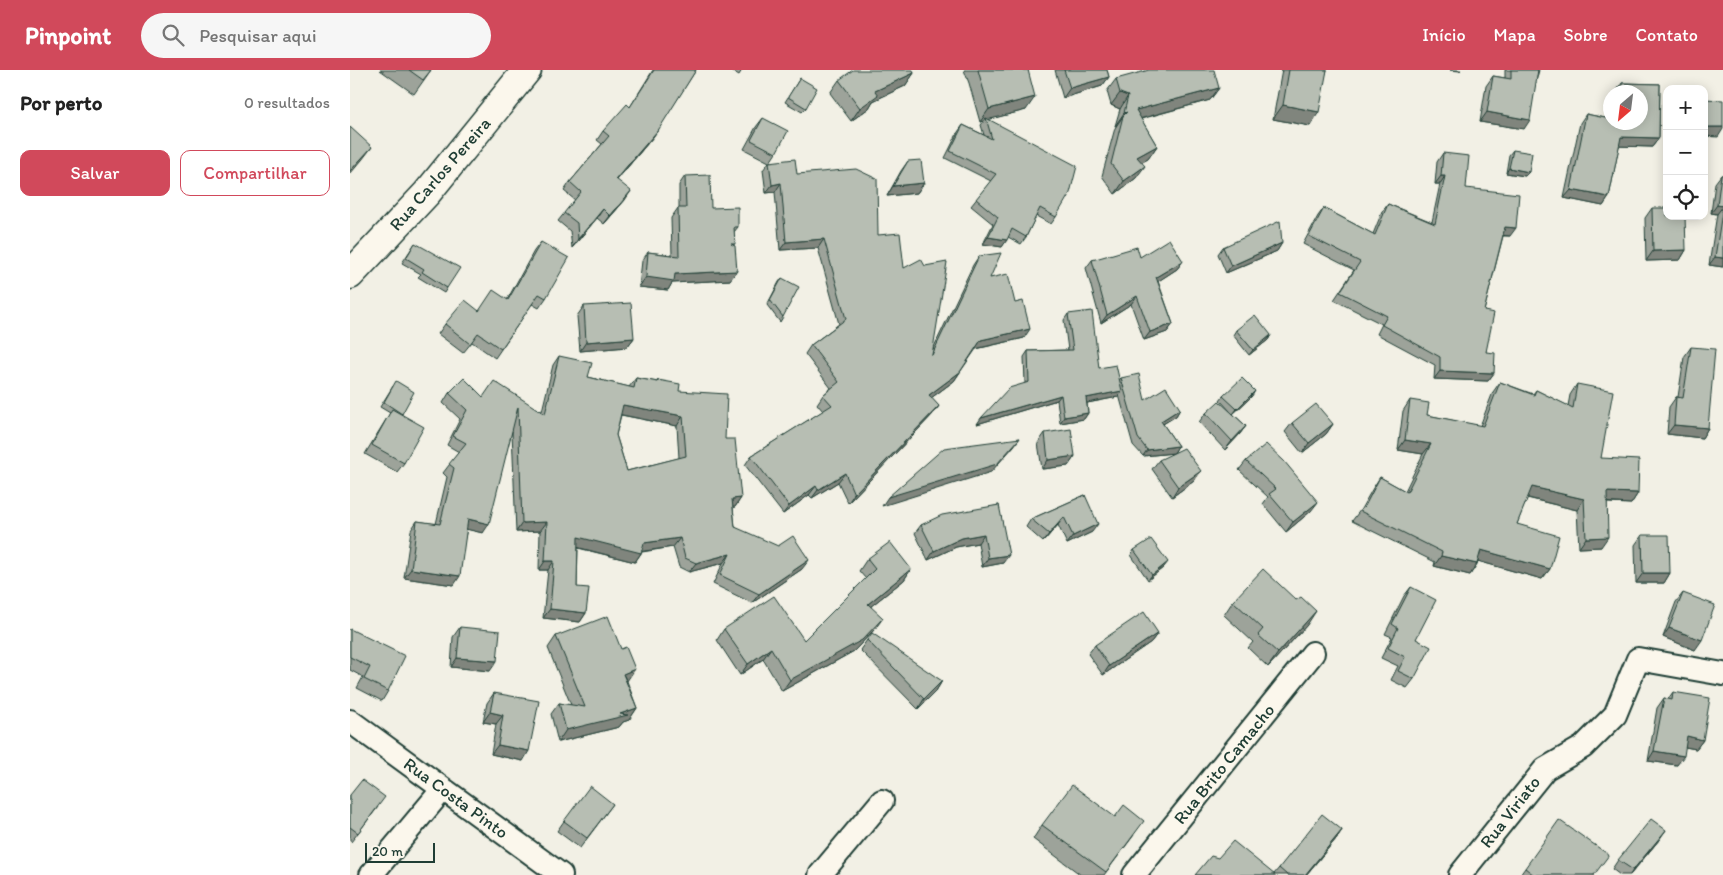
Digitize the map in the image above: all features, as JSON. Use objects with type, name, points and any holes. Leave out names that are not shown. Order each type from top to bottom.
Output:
[{"type":"street","name":"Rua Carlos Pereira","points":[[350,275],[426,193],[527,70]]},
{"type":"street","name":"Rua Brito Camacho","points":[[1134,875],[1313,653]]},
{"type":"street","name":"Rua Viriato","points":[[1460,875],[1544,769],[1583,747],[1615,714],[1638,660],[1723,674]]},
{"type":"street","name":"Rua Costa Pinto","points":[[350,721],[561,875]]},
{"type":"street","points":[[371,875],[443,789]]},
{"type":"street","points":[[820,875],[882,801]]},
{"type":"building","points":[[409,70],[431,70],[423,80]]},
{"type":"building","points":[[654,70],[696,70],[659,129],[616,179],[631,191],[610,216],[603,209],[578,239],[577,223],[564,213],[581,192],[570,182],[609,136],[603,131],[627,104],[630,107]]},
{"type":"building","points":[[853,70],[913,70],[914,73],[875,91],[878,95],[860,108],[839,80]]},
{"type":"building","points":[[978,70],[1028,70],[1035,97],[989,109]]},
{"type":"building","points":[[1064,70],[1107,70],[1109,77],[1070,88]]},
{"type":"building","points":[[1149,70],[1214,70],[1219,88],[1136,110],[1157,146],[1137,157],[1145,166],[1124,181],[1111,164],[1123,116],[1127,112],[1124,113],[1128,96],[1120,93],[1116,79]]},
{"type":"building","points":[[1289,70],[1327,70],[1319,112],[1283,105]]},
{"type":"building","points":[[1511,70],[1538,70],[1530,120],[1487,112],[1493,76],[1511,79]]},
{"type":"building","points":[[800,78],[817,88],[806,108],[788,97]]},
{"type":"building","points":[[1622,83],[1660,84],[1659,138],[1621,137],[1609,197],[1571,190],[1586,114],[1603,118],[1603,130],[1648,130],[1648,85],[1622,85]]},
{"type":"building","points":[[1708,99],[1723,100],[1723,127],[1708,127]]},
{"type":"building","points":[[763,118],[788,131],[776,153],[751,140]]},
{"type":"building","points":[[986,118],[1077,166],[1070,193],[1056,217],[1040,208],[1026,237],[1012,229],[1007,240],[988,237],[998,217],[976,199],[996,174],[950,151],[963,125],[992,139]]},
{"type":"building","points":[[350,127],[372,147],[350,171]]},
{"type":"building","points":[[1513,150],[1532,153],[1529,172],[1509,168]]},
{"type":"building","points":[[1443,153],[1469,156],[1466,188],[1519,194],[1516,228],[1505,227],[1484,311],[1494,313],[1486,352],[1495,353],[1494,373],[1440,371],[1440,357],[1382,325],[1387,316],[1340,292],[1360,262],[1309,236],[1324,208],[1375,235],[1388,204],[1435,224],[1445,176],[1441,176]]},
{"type":"building","points":[[795,159],[797,174],[856,169],[877,179],[878,235],[900,233],[904,268],[921,259],[925,266],[947,262],[932,355],[979,256],[1001,253],[990,278],[1008,274],[1015,303],[1023,301],[1030,329],[981,340],[960,372],[929,395],[939,406],[854,494],[845,473],[818,490],[816,486],[789,506],[751,456],[832,405],[823,395],[839,382],[811,345],[846,319],[824,239],[786,242],[781,183],[772,185],[769,162]]},
{"type":"building","points":[[921,160],[924,183],[893,186],[908,161]]},
{"type":"building","points":[[710,175],[711,208],[738,207],[738,227],[734,227],[735,244],[731,244],[735,246],[737,271],[675,274],[674,281],[646,277],[648,252],[679,256],[678,208],[686,208],[685,176]]},
{"type":"building","points":[[1721,175],[1723,175],[1723,206],[1717,205]]},
{"type":"building","points":[[1723,206],[1723,258],[1715,257]]},
{"type":"building","points":[[1652,208],[1663,208],[1663,220],[1685,220],[1686,250],[1653,251]]},
{"type":"building","points":[[1280,221],[1282,243],[1231,266],[1223,247]]},
{"type":"building","points":[[1169,239],[1183,261],[1156,277],[1173,324],[1150,332],[1137,296],[1107,315],[1092,260],[1137,247],[1140,257]]},
{"type":"building","points":[[541,242],[569,258],[546,298],[539,294],[501,349],[478,333],[470,344],[445,324],[465,300],[479,311],[493,290],[508,300]]},
{"type":"building","points":[[415,243],[460,268],[447,288],[422,272],[424,269],[406,258]]},
{"type":"building","points":[[782,278],[799,287],[783,317],[770,300]]},
{"type":"building","points":[[631,303],[634,338],[586,342],[584,306]]},
{"type":"building","points":[[1092,311],[1099,368],[1116,365],[1122,391],[1086,398],[1088,413],[1064,417],[1061,395],[981,418],[1009,388],[1029,382],[1028,351],[1073,350],[1068,314]]},
{"type":"building","points":[[1255,315],[1271,335],[1253,350],[1236,330]]},
{"type":"building","points":[[1691,347],[1715,349],[1708,428],[1674,425],[1676,397],[1683,398]]},
{"type":"building","points":[[559,356],[592,363],[588,377],[634,388],[636,378],[680,384],[679,391],[727,394],[725,439],[735,439],[741,498],[732,499],[735,527],[778,546],[793,536],[809,560],[759,594],[720,575],[730,554],[696,563],[685,558],[680,538],[644,543],[641,553],[578,537],[577,587],[589,588],[586,613],[550,609],[554,561],[545,561],[547,522],[522,523],[518,407],[489,524],[468,519],[460,576],[411,569],[417,521],[440,524],[454,468],[449,464],[466,443],[453,436],[467,410],[449,393],[464,378],[483,397],[494,381],[545,414]],"holes":[[[623,405],[683,416],[686,456],[627,471],[616,435]]]},
{"type":"building","points":[[1139,374],[1145,400],[1166,387],[1180,409],[1161,421],[1178,446],[1147,450],[1138,438],[1121,378]]},
{"type":"building","points":[[1242,378],[1255,391],[1237,409],[1223,396]]},
{"type":"building","points":[[396,381],[414,392],[402,414],[384,402]]},
{"type":"building","points":[[1500,382],[1534,395],[1536,390],[1573,408],[1577,384],[1613,391],[1601,458],[1639,460],[1638,493],[1607,492],[1608,537],[1586,538],[1584,499],[1532,487],[1517,524],[1559,536],[1550,569],[1481,550],[1477,564],[1441,556],[1442,552],[1360,511],[1365,506],[1380,477],[1407,492],[1431,444],[1405,440],[1410,400],[1429,403],[1427,415],[1483,426]]},
{"type":"building","points":[[1219,401],[1246,426],[1232,441],[1206,413]]},
{"type":"building","points":[[1316,404],[1333,424],[1309,443],[1292,423]]},
{"type":"building","points":[[392,409],[424,427],[404,463],[372,445]]},
{"type":"building","points":[[1071,429],[1075,456],[1048,460],[1045,433]]},
{"type":"building","points":[[1020,438],[997,464],[888,497],[944,448]]},
{"type":"building","points":[[1266,444],[1284,461],[1318,502],[1293,522],[1269,494],[1276,489],[1246,461]]},
{"type":"building","points":[[1184,448],[1201,471],[1178,487],[1159,460]]},
{"type":"building","points":[[1085,495],[1098,524],[1073,536],[1064,517],[1049,534],[1031,519]]},
{"type":"building","points":[[999,505],[1009,555],[988,558],[984,534],[962,538],[934,551],[921,525],[942,515]]},
{"type":"building","points":[[1642,535],[1669,535],[1670,573],[1643,573]]},
{"type":"building","points":[[1151,539],[1168,562],[1152,575],[1134,550]]},
{"type":"building","points":[[890,542],[911,569],[868,604],[883,618],[862,640],[790,680],[771,648],[748,664],[724,629],[774,596],[804,640],[875,569],[867,559]]},
{"type":"building","points":[[1263,569],[1296,600],[1301,597],[1316,611],[1278,653],[1258,635],[1263,629],[1233,601]]},
{"type":"building","points":[[1411,587],[1436,600],[1416,639],[1431,647],[1414,679],[1398,671],[1405,657],[1388,648],[1398,628],[1392,624]]},
{"type":"building","points":[[1683,593],[1715,605],[1702,640],[1669,628]]},
{"type":"building","points":[[1144,612],[1158,633],[1109,666],[1095,645]]},
{"type":"building","points":[[608,616],[621,649],[626,647],[635,669],[623,674],[637,708],[620,714],[628,715],[566,730],[559,703],[585,707],[556,636]]},
{"type":"building","points":[[460,627],[500,631],[497,661],[457,658]]},
{"type":"building","points":[[350,629],[405,656],[388,691],[364,679],[370,667],[350,657]]},
{"type":"building","points":[[872,633],[942,681],[924,699],[867,640]]},
{"type":"building","points":[[1673,692],[1710,698],[1703,740],[1687,736],[1684,756],[1654,751],[1664,698],[1672,700]]},
{"type":"building","points":[[494,693],[539,701],[529,751],[498,745],[503,715],[490,712]]},
{"type":"building","points":[[362,780],[385,797],[358,833],[350,827],[350,795]]},
{"type":"building","points":[[1072,785],[1115,817],[1124,805],[1144,821],[1106,872],[1042,825]]},
{"type":"building","points":[[590,786],[613,804],[587,838],[564,821]]},
{"type":"building","points":[[1322,814],[1342,830],[1305,875],[1287,875],[1279,868]]},
{"type":"building","points":[[1651,819],[1666,830],[1633,870],[1618,860]]},
{"type":"building","points":[[1559,820],[1609,855],[1594,875],[1534,875],[1525,868]]},
{"type":"building","points":[[1233,841],[1275,875],[1195,875],[1211,856],[1218,858]]}]
